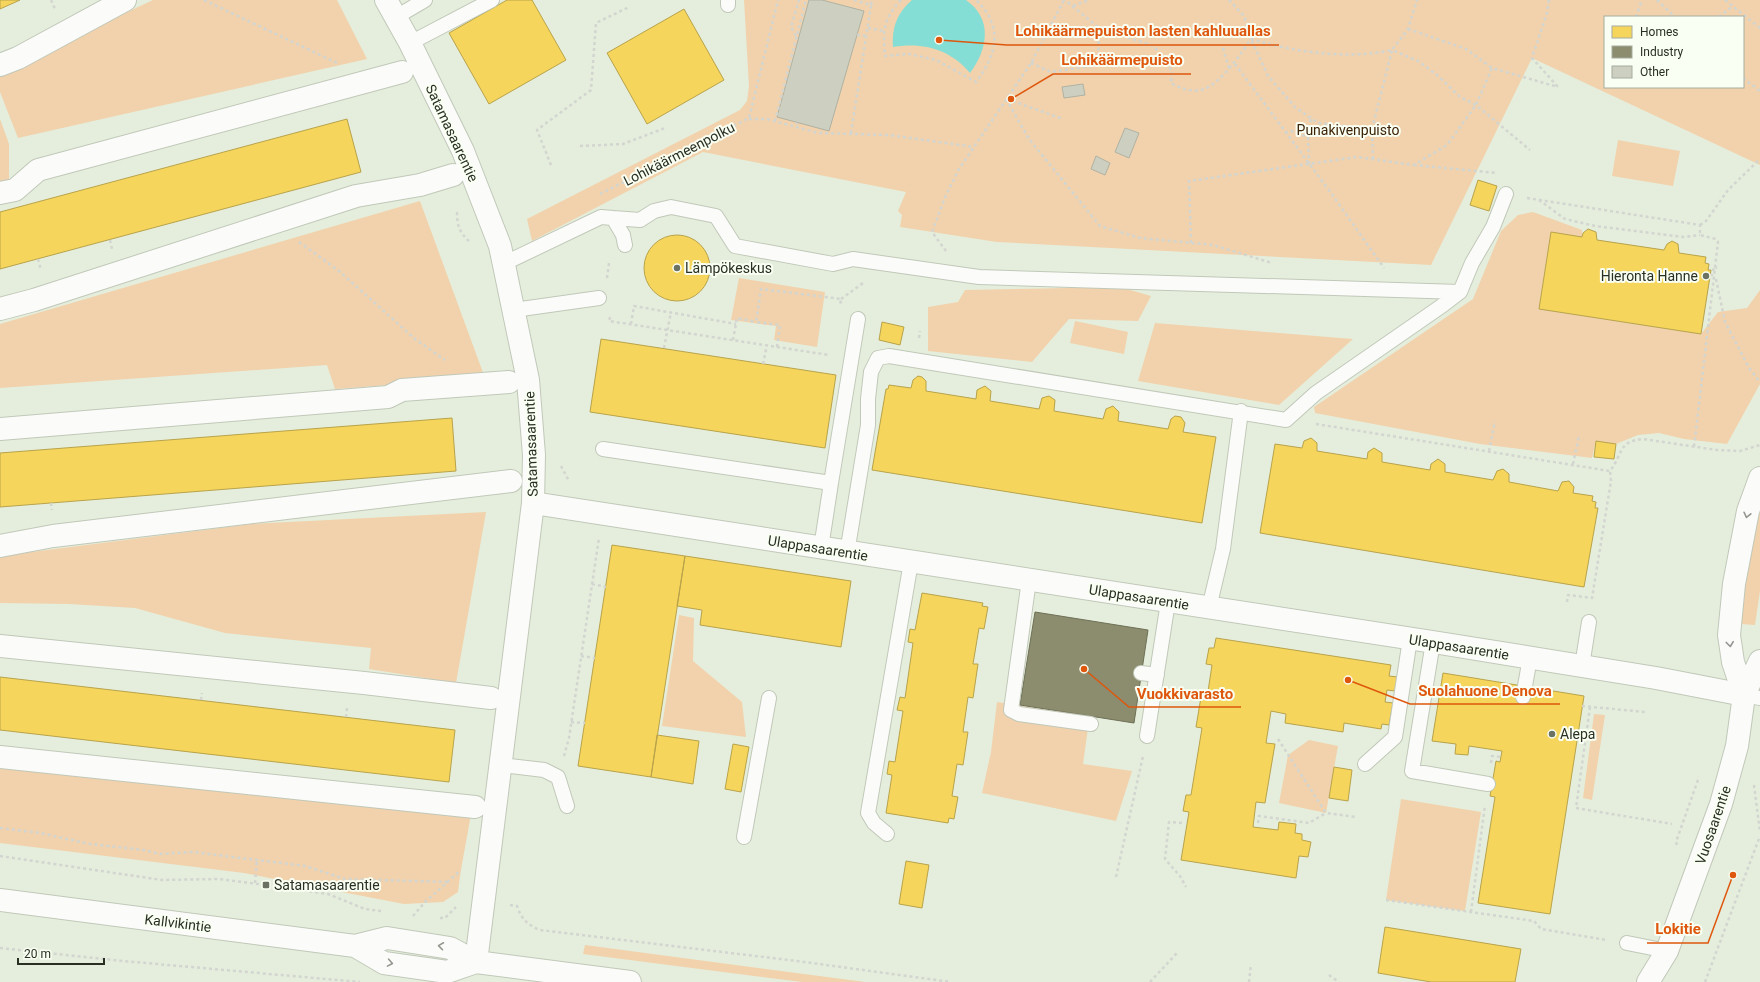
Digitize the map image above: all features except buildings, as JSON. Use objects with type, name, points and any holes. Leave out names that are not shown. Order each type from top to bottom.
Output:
[{"type":"street","points":[[0,65],[18,58],[125,0]]},
{"type":"street","name":"Satamasaarentie","points":[[391,8],[410,43],[412,69],[463,151],[486,207],[505,263],[514,310],[519,381],[534,455],[532,504],[500,699],[502,765],[476,962]]},
{"type":"street","points":[[0,193],[15,190],[38,170],[412,69]]},
{"type":"street","points":[[0,309],[34,300],[356,196],[420,185],[453,176]]},
{"type":"street","points":[[0,429],[388,397],[402,390],[519,381]]},
{"type":"street","name":"Vuosaarentie","points":[[1752,697],[1733,662],[1729,635],[1734,584],[1746,519],[1760,478]]},
{"type":"street","points":[[0,546],[53,536],[511,482]]},
{"type":"street","name":"Ulappasaarentie","points":[[532,504],[1432,642],[1656,678],[1752,697]]},
{"type":"street","points":[[0,646],[364,683],[500,699]]},
{"type":"street","name":"Vuosaarentie","points":[[1648,982],[1667,951],[1730,775],[1752,697],[1760,661]]},
{"type":"street","points":[[0,757],[475,807]]},
{"type":"street","name":"Kallvikintie","points":[[0,900],[355,946],[386,938],[450,948],[476,962],[630,982]]},
{"type":"street","name":"Vuosaarentie","points":[[1664,982],[1667,951]]},
{"type":"lane","points":[[391,8],[425,0]]},
{"type":"lane","points":[[410,43],[492,0]]},
{"type":"lane","points":[[847,553],[868,425],[868,399],[872,372],[878,358],[888,356],[1241,411],[1286,420],[1316,393],[1460,292],[1472,263],[1493,227],[1506,194]]},
{"type":"lane","points":[[505,263],[601,216],[640,220],[654,211],[671,207],[716,216],[735,246],[833,264],[853,259],[979,277],[1460,292]]},
{"type":"lane","points":[[613,218],[623,235],[625,245]]},
{"type":"lane","points":[[514,310],[599,298]]},
{"type":"lane","points":[[821,548],[858,319]]},
{"type":"lane","points":[[1209,608],[1223,549],[1241,411]]},
{"type":"lane","points":[[603,449],[831,483]]},
{"type":"lane","points":[[887,834],[874,823],[868,813],[911,562]]},
{"type":"lane","points":[[1029,580],[1011,710],[1019,714],[1091,724]]},
{"type":"lane","points":[[1147,736],[1168,602]]},
{"type":"lane","points":[[1582,666],[1589,622]]},
{"type":"lane","points":[[1365,764],[1394,737],[1410,639]]},
{"type":"lane","points":[[1432,642],[1412,771],[1488,784]]},
{"type":"lane","points":[[1523,697],[1530,658]]},
{"type":"lane","points":[[1141,673],[1157,675]]},
{"type":"lane","points":[[744,837],[769,698]]},
{"type":"lane","points":[[502,765],[544,770],[558,777],[567,806]]},
{"type":"lane","points":[[1627,943],[1667,951]]},
{"type":"path","points":[[204,0],[334,61],[369,80]]},
{"type":"path","name":"Lohikäärmeenpolku","points":[[593,198],[749,118],[778,0]]},
{"type":"path","points":[[796,36],[791,27],[799,0]]},
{"type":"path","points":[[775,121],[783,94],[796,36],[802,21],[806,0]]},
{"type":"path","points":[[854,0],[871,5]]},
{"type":"path","points":[[851,133],[872,0]]},
{"type":"path","points":[[901,0],[891,11],[883,31],[885,56],[909,54],[936,60],[976,82],[987,67],[995,39],[990,16],[976,0]]},
{"type":"path","points":[[953,273],[951,256],[932,232],[946,195],[959,169],[1031,63],[1065,0],[1099,28],[1154,46],[1172,71],[1171,83],[1180,88],[1201,90],[1211,84],[1235,64],[1251,39]]},
{"type":"path","points":[[1073,6],[1089,0]]},
{"type":"path","points":[[1229,0],[1244,16],[1251,39],[1268,76],[1295,106],[1318,123],[1372,129]]},
{"type":"path","points":[[1373,159],[1372,129],[1392,50],[1408,28],[1417,0]]},
{"type":"path","points":[[1408,28],[1466,49],[1492,68],[1558,87],[1532,58],[1547,13],[1549,0]]},
{"type":"path","points":[[1636,16],[1642,0]]},
{"type":"path","points":[[1657,0],[1674,16]]},
{"type":"path","points":[[1725,0],[1760,28]]},
{"type":"path","points":[[1720,16],[1733,6]]},
{"type":"path","points":[[551,165],[537,130],[591,90],[596,23],[629,7]]},
{"type":"path","points":[[868,28],[883,31]]},
{"type":"path","points":[[1031,63],[1051,72],[1098,66],[1099,28]]},
{"type":"path","points":[[857,35],[867,36]]},
{"type":"path","points":[[1251,39],[1280,47],[1330,53],[1370,54],[1392,50],[1418,61],[1437,75],[1460,97],[1476,104],[1530,150]]},
{"type":"path","points":[[1223,48],[1230,68]]},
{"type":"path","points":[[1235,64],[1399,290]]},
{"type":"path","points":[[1414,165],[1447,145],[1476,104],[1492,68]]},
{"type":"path","points":[[1744,79],[1760,91]]},
{"type":"path","points":[[1006,99],[1063,119]]},
{"type":"path","points":[[1006,99],[1029,139],[1100,226],[1140,238],[1213,245],[1274,263]]},
{"type":"path","points":[[1309,165],[1308,136],[1311,117]]},
{"type":"path","points":[[749,118],[767,119],[818,133],[889,135],[974,147]]},
{"type":"path","points":[[790,125],[796,123],[800,128]]},
{"type":"path","points":[[580,146],[623,144],[665,128]]},
{"type":"path","points":[[1285,133],[1291,131],[1308,136]]},
{"type":"path","points":[[1191,243],[1189,181],[1309,165],[1357,156],[1414,165],[1502,174]]},
{"type":"path","points":[[1506,194],[1700,225],[1706,221],[1728,190],[1760,159]]},
{"type":"path","points":[[1538,200],[1565,219],[1595,226],[1683,237],[1700,235],[1716,239],[1718,242],[1717,268],[1694,447]]},
{"type":"path","points":[[273,223],[339,271],[415,339],[447,362]]},
{"type":"path","points":[[1700,225],[1700,235]]},
{"type":"path","points":[[1710,275],[1712,275],[1714,268],[1717,268]]},
{"type":"path","points":[[1716,276],[1725,322],[1749,368],[1760,382]]},
{"type":"path","points":[[756,322],[761,289],[841,299],[869,278]]},
{"type":"path","points":[[839,313],[841,299]]},
{"type":"path","points":[[631,324],[634,306],[736,324]]},
{"type":"path","points":[[611,310],[609,321],[831,355],[832,348]]},
{"type":"path","points":[[664,348],[671,312]]},
{"type":"path","points":[[733,340],[737,318],[780,325],[777,347]]},
{"type":"path","points":[[763,364],[767,345]]},
{"type":"path","points":[[1286,420],[1610,470]]},
{"type":"path","points":[[1488,451],[1495,422]]},
{"type":"path","points":[[1573,464],[1579,436]]},
{"type":"path","points":[[1567,602],[1568,595],[1592,598],[1611,481],[1610,470],[1616,463],[1622,447],[1631,440],[1643,439],[1717,450],[1740,451],[1760,445]]},
{"type":"path","points":[[559,459],[568,480],[574,484]]},
{"type":"path","points":[[558,777],[571,722],[604,514]]},
{"type":"path","points":[[592,584],[606,587]]},
{"type":"path","points":[[581,656],[594,658]]},
{"type":"path","points":[[1582,706],[1645,712]]},
{"type":"path","points":[[1590,707],[1576,808],[1672,824]]},
{"type":"path","points":[[571,722],[585,723]]},
{"type":"path","points":[[1116,877],[1147,736]]},
{"type":"path","points":[[1278,739],[1326,813]]},
{"type":"path","points":[[1471,912],[1492,756],[1501,757]]},
{"type":"path","points":[[1258,823],[1259,816],[1309,823],[1326,813],[1356,817]]},
{"type":"path","points":[[1182,823],[1169,822],[1165,859],[1180,876],[1186,887]]},
{"type":"path","points":[[0,828],[40,833],[90,844],[144,850],[160,854],[193,852],[305,866],[345,879],[449,882]]},
{"type":"path","points":[[1705,982],[1760,836]]},
{"type":"path","points":[[0,856],[162,880],[219,879],[255,883],[328,894],[365,909],[386,912]]},
{"type":"path","points":[[255,883],[257,860]]},
{"type":"path","points":[[413,916],[425,902],[449,882],[465,865]]},
{"type":"path","points":[[1386,900],[1534,921],[1541,929],[1627,943]]},
{"type":"path","points":[[435,919],[445,918],[458,904]]},
{"type":"path","points":[[517,906],[520,916],[530,926],[540,930],[797,960],[951,982]]},
{"type":"path","points":[[406,915],[421,917]]},
{"type":"path","points":[[0,948],[137,963],[360,982]]},
{"type":"path","points":[[1150,982],[1177,953]]},
{"type":"path","points":[[1249,982],[1251,964]]},
{"type":"path","points":[[1329,976],[1339,982]]},
{"type":"green space","points":[[153,0],[337,0],[367,59],[18,138],[0,92],[0,72]]},
{"type":"green space","name":"Punakivenpuisto","points":[[744,0],[1760,0],[1760,165],[1532,58],[1431,265],[997,242],[900,227],[902,215],[898,211],[906,192],[703,152],[532,241],[527,219],[740,110],[747,101],[749,86]]},
{"type":"green space","points":[[0,119],[9,144],[9,182],[0,184]]},
{"type":"green space","points":[[1618,140],[1680,151],[1673,186],[1612,176]]},
{"type":"green space","points":[[420,201],[485,378],[335,389],[327,365],[0,388],[0,324]]},
{"type":"green space","points":[[1533,212],[1582,230],[1582,237],[1551,233],[1539,309],[1701,334],[1718,312],[1747,308],[1760,290],[1760,384],[1727,444],[1684,439],[1659,433],[1638,435],[1616,444],[1596,441],[1592,458],[1480,444],[1315,413],[1314,407],[1473,299],[1501,231],[1518,215]]},
{"type":"green space","points":[[739,278],[825,292],[817,347],[774,340],[776,326],[731,320]]},
{"type":"green space","points":[[1120,287],[1151,296],[1138,321],[1069,319],[1032,362],[928,351],[928,307],[958,302],[965,290]]},
{"type":"green space","points":[[1075,321],[1128,332],[1124,354],[1070,343]]},
{"type":"green space","points":[[1155,323],[1353,339],[1279,405],[1138,381]]},
{"type":"green space","points":[[1760,511],[1760,591],[1755,625],[1741,624],[1750,553]]},
{"type":"green space","points":[[486,512],[456,683],[369,669],[371,648],[225,633],[135,608],[69,604],[0,603],[0,556],[251,524]]},
{"type":"green space","points":[[679,615],[694,618],[693,661],[742,702],[746,737],[662,726]]},
{"type":"green space","points":[[997,702],[1094,716],[1092,728],[1088,728],[1083,764],[1132,771],[1116,821],[982,793],[991,752]]},
{"type":"green space","points":[[1594,714],[1605,715],[1592,800],[1583,798]]},
{"type":"green space","points":[[1309,740],[1338,746],[1326,813],[1279,803],[1288,755]]},
{"type":"green space","points":[[0,764],[471,813],[458,892],[443,902],[404,904],[244,873],[0,843]]},
{"type":"green space","points":[[1401,799],[1481,812],[1465,911],[1386,900]]},
{"type":"green space","points":[[585,945],[865,982],[802,982],[583,954]]},
{"type":"water","points":[[912,0],[966,0],[975,8],[981,16],[985,35],[981,54],[970,73],[954,58],[935,49],[915,46],[893,47],[893,33],[896,21],[899,15]]},
{"type":"place","name":"Lohikäärmepuiston lasten kahluuallas","points":[[939,40]]},
{"type":"place","name":"Lohikäärmepuisto","points":[[1011,99]]},
{"type":"place","name":"Lämpökeskus","points":[[677,268]]},
{"type":"place","name":"Hieronta Hanne","points":[[1706,276]]},
{"type":"place","name":"Vuokkivarasto","points":[[1084,669]]},
{"type":"place","name":"Suolahuone Denova","points":[[1348,680]]},
{"type":"place","name":"Alepa","points":[[1552,734]]},
{"type":"place","name":"Lokitie","points":[[1733,875]]},
{"type":"place","name":"Satamasaarentie","points":[[266,885]]}]
